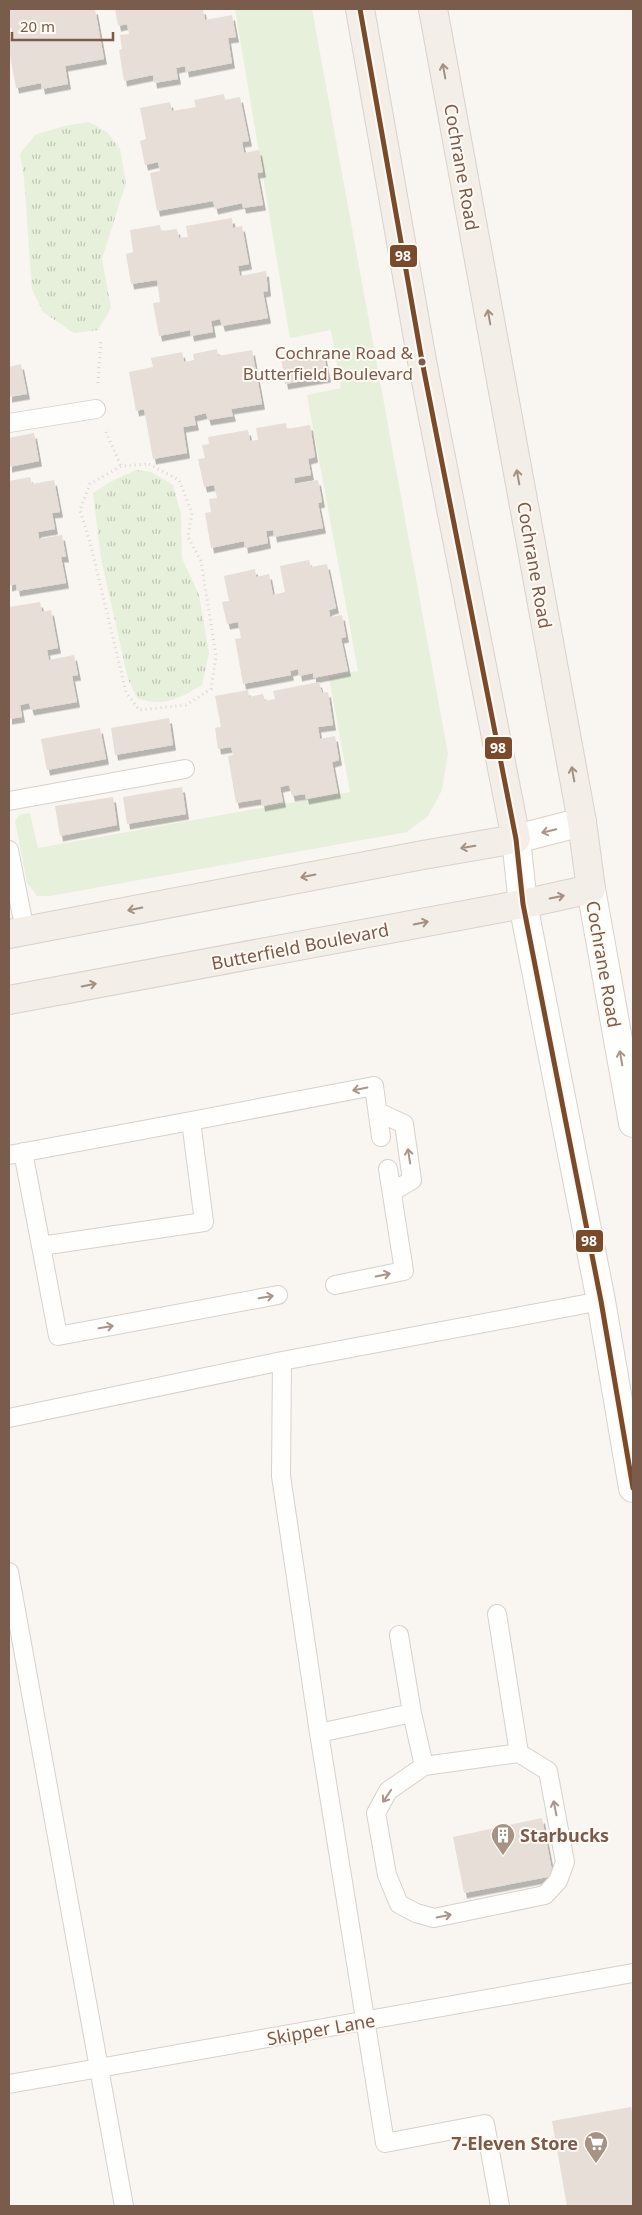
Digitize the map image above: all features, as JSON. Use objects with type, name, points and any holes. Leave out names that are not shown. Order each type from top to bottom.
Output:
[{"type":"main road","points":[[360,9],[422,362],[516,839],[523,904],[601,1301],[633,1488]]},
{"type":"main road","name":"Cochrane Road","points":[[433,9],[582,822],[591,889],[633,1123]]},
{"type":"main road","points":[[17,932],[516,839],[582,822]]},
{"type":"main road","name":"Butterfield Boulevard","points":[[9,1000],[523,904],[591,889]]},
{"type":"lane","points":[[9,423],[96,409]]},
{"type":"lane","points":[[9,801],[185,769]]},
{"type":"lane","points":[[9,850],[17,932]]},
{"type":"lane","points":[[278,1295],[58,1336],[41,1246],[16,1154],[374,1086],[381,1137]]},
{"type":"lane","points":[[378,1112],[404,1124],[412,1180],[392,1192]]},
{"type":"lane","points":[[41,1246],[204,1222],[190,1120]]},
{"type":"lane","points":[[335,1285],[404,1271],[388,1169]]},
{"type":"lane","points":[[9,1418],[282,1361],[601,1301]]},
{"type":"lane","points":[[282,1361],[282,1476],[319,1733],[385,2143],[485,2124],[500,2206]]},
{"type":"lane","points":[[9,1572],[124,2206]]},
{"type":"lane","points":[[497,1614],[519,1753]]},
{"type":"lane","points":[[399,1635],[412,1713],[424,1766]]},
{"type":"lane","points":[[319,1733],[412,1713]]},
{"type":"lane","points":[[519,1753],[548,1771],[565,1862],[558,1882],[545,1895],[434,1918],[416,1913],[399,1904],[387,1875],[376,1813],[388,1791],[424,1766],[519,1753]]},
{"type":"lane","name":"Skipper Lane","points":[[9,2084],[633,1973]]},
{"type":"path","points":[[148,464],[179,480],[192,513],[188,537],[201,561],[216,656],[211,689],[186,705],[139,710],[126,692],[90,542],[80,510],[90,484],[121,466],[148,464]]},
{"type":"green space","points":[[235,9],[312,9],[448,754],[442,790],[428,816],[407,832],[50,896],[37,896],[27,883],[15,821],[19,815],[30,813],[38,848],[350,792],[329,677],[358,671],[307,395],[341,388],[331,330],[290,338]]},
{"type":"green space","points":[[89,122],[107,132],[120,149],[126,183],[102,259],[111,308],[98,330],[74,333],[43,312],[32,289],[24,178],[20,154],[35,135],[64,126]]},
{"type":"green space","points":[[136,470],[151,472],[173,485],[181,514],[182,558],[199,595],[209,653],[202,685],[186,694],[163,702],[146,701],[137,698],[128,679],[101,558],[93,493],[112,481]]},
{"type":"building","points":[[9,9],[95,9],[104,59],[65,66],[68,84],[42,89],[41,83],[16,88],[9,50],[9,39],[13,38],[12,28],[9,29]]},
{"type":"building","points":[[115,9],[203,9],[205,20],[232,15],[236,37],[228,38],[232,63],[186,72],[185,66],[176,68],[178,79],[154,83],[153,75],[124,81],[119,50],[122,49],[120,35],[129,34],[127,24],[118,26]]},
{"type":"building","points":[[224,94],[225,100],[240,97],[249,141],[242,142],[244,153],[259,150],[263,172],[257,173],[263,205],[243,208],[242,203],[215,209],[213,201],[157,211],[150,173],[160,171],[158,162],[145,165],[140,141],[146,139],[140,108],[170,102],[172,111],[196,107],[194,100]]},
{"type":"building","points":[[232,218],[233,228],[242,226],[249,264],[238,266],[240,276],[266,271],[268,291],[263,292],[268,318],[222,326],[220,319],[211,321],[213,332],[191,336],[190,330],[159,336],[153,303],[160,302],[157,280],[131,284],[126,254],[133,252],[130,230],[160,225],[161,231],[177,229],[179,238],[188,237],[186,226]]},
{"type":"building","points":[[217,349],[218,356],[252,350],[262,404],[231,409],[233,416],[208,420],[206,413],[194,416],[196,425],[183,427],[187,453],[153,459],[144,409],[136,411],[129,372],[153,367],[151,358],[182,352],[184,362],[194,360],[193,354]]},
{"type":"building","points":[[323,350],[328,377],[285,384],[281,357]]},
{"type":"building","points":[[21,364],[27,394],[9,397],[9,367]]},
{"type":"building","points":[[286,423],[287,429],[310,425],[315,457],[308,459],[311,475],[294,478],[295,484],[318,480],[322,502],[318,503],[323,528],[274,537],[273,530],[266,531],[268,543],[245,548],[244,541],[211,548],[205,513],[211,512],[209,499],[217,498],[214,485],[204,487],[198,459],[205,458],[202,445],[209,444],[208,437],[248,430],[250,441],[258,440],[256,428]]},
{"type":"building","points":[[34,433],[39,461],[9,467],[9,438]]},
{"type":"building","points":[[30,477],[32,484],[54,480],[60,512],[52,513],[55,529],[38,532],[39,539],[62,535],[66,557],[61,557],[66,583],[17,591],[16,584],[9,586],[9,481]]},
{"type":"building","points":[[309,560],[311,567],[327,564],[336,608],[329,610],[330,617],[342,615],[346,637],[341,638],[348,671],[313,678],[313,673],[299,676],[298,669],[290,671],[291,675],[243,684],[235,639],[241,638],[238,622],[227,624],[222,602],[229,601],[224,576],[255,569],[256,577],[269,574],[273,595],[285,592],[280,566]]},
{"type":"building","points":[[40,602],[42,612],[51,610],[58,648],[47,650],[49,660],[74,655],[78,675],[72,676],[77,702],[31,710],[29,703],[20,705],[22,717],[9,719],[9,607]]},
{"type":"building","points":[[319,682],[322,693],[328,692],[333,725],[318,727],[320,739],[335,736],[339,760],[332,762],[338,793],[306,799],[305,794],[292,796],[289,785],[280,787],[283,802],[262,806],[261,799],[236,803],[228,756],[233,755],[231,747],[218,749],[215,728],[221,727],[215,696],[248,690],[249,697],[263,694],[265,701],[275,699],[273,691]]},
{"type":"building","points":[[169,718],[173,745],[115,755],[111,728]]},
{"type":"building","points":[[100,728],[106,759],[47,770],[41,739]]},
{"type":"building","points":[[182,787],[186,814],[127,824],[123,797]]},
{"type":"building","points":[[113,797],[117,825],[60,836],[55,806]]},
{"type":"building","name":"Starbucks","points":[[542,1818],[553,1876],[464,1893],[453,1837]]},
{"type":"building","name":"7-Eleven Store","points":[[631,2107],[633,2117],[633,2206],[567,2206],[552,2121]]},
{"type":"transit line","name":"98","points":[[360,9],[422,361],[516,839],[523,904],[601,1301],[633,1488]]},
{"type":"place","name":"Cochrane Road & Butterfield Boulevard","points":[[422,362]]},
{"type":"place","name":"Starbucks","points":[[503,1856]]},
{"type":"place","name":"7-Eleven Store","points":[[596,2164]]}]
